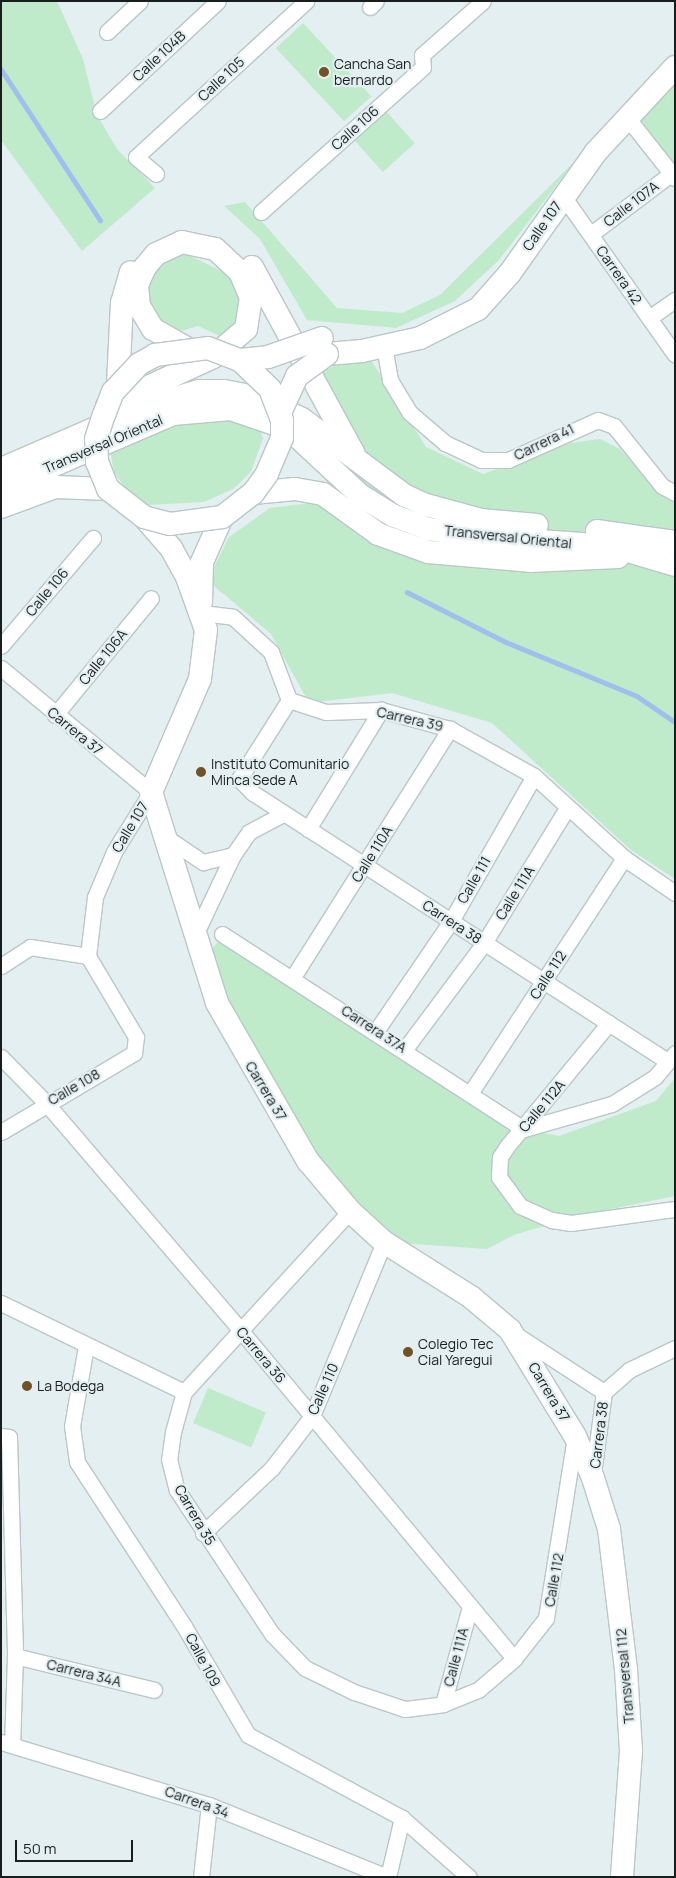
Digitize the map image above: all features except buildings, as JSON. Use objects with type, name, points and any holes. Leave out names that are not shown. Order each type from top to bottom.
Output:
[{"type":"main road","name":"Calle 107","points":[[240,360],[268,357],[324,346],[384,346],[420,338],[478,308],[510,273],[563,196],[626,116],[675,67]]},
{"type":"main road","points":[[188,348],[157,332],[144,318],[133,283],[145,250],[177,234],[202,233],[232,245],[253,269],[358,461]]},
{"type":"main road","points":[[30,457],[92,413],[213,357],[236,341],[251,316],[251,298],[240,272],[208,246],[182,242],[167,247],[150,260],[133,283],[122,303],[118,384],[96,439],[97,462],[108,489],[144,517],[170,524],[222,517],[253,493],[267,474],[282,438],[280,413],[270,389],[240,360],[208,348],[188,348],[155,355],[118,384]]},
{"type":"main road","points":[[280,413],[297,376],[324,346]]},
{"type":"main road","name":"Transversal Oriental","points":[[1,469],[144,407],[199,391],[224,391],[259,398],[302,419],[404,495],[442,512],[675,542]]},
{"type":"main road","name":"Transversal Oriental","points":[[1,488],[173,414],[231,410],[289,429],[360,495],[392,515],[428,528],[482,538],[611,546],[675,564]]},
{"type":"main road","points":[[1,507],[56,487],[108,489]]},
{"type":"main road","points":[[253,493],[295,489],[322,494],[378,534],[428,552],[488,560],[572,562],[633,553]]},
{"type":"main road","name":"Calle 107","points":[[144,517],[171,548],[202,613],[206,630],[200,679],[152,792]]},
{"type":"main road","name":"Calle 107","points":[[202,613],[202,562],[222,517]]},
{"type":"main road","name":"Carrera 37","points":[[152,792],[170,840],[195,935],[217,1003],[242,1051],[308,1161],[350,1211],[384,1242],[459,1289],[510,1330],[575,1436],[593,1478]]},
{"type":"main road","name":"Transversal 112","points":[[593,1478],[609,1529],[626,1669],[631,1751],[622,1877]]},
{"type":"street","points":[[106,32],[140,1]]},
{"type":"street","name":"Calle 105","points":[[156,174],[136,157],[306,1]]},
{"type":"street","name":"Calle 106","points":[[261,212],[423,67],[422,55],[484,1]]},
{"type":"street","name":"Calle 104B","points":[[100,110],[216,2]]},
{"type":"street","points":[[626,116],[673,176]]},
{"type":"street","name":"Calle 107A","points":[[591,234],[673,176]]},
{"type":"street","name":"Carrera 42","points":[[563,196],[675,355]]},
{"type":"street","points":[[649,318],[675,300]]},
{"type":"street","name":"Carrera 41","points":[[384,346],[390,380],[409,412],[445,443],[481,460],[508,460],[577,425],[598,420],[614,426],[662,486],[675,493]]},
{"type":"street","name":"Calle 106","points":[[1,646],[93,538]]},
{"type":"street","name":"Calle 106A","points":[[55,716],[151,598]]},
{"type":"street","points":[[202,613],[232,616],[271,652],[289,700]]},
{"type":"street","name":"Carrera 37","points":[[1,668],[55,716],[152,792]]},
{"type":"street","name":"Carrera 39","points":[[289,700],[326,712],[381,710],[450,729],[534,776],[624,858],[675,892]]},
{"type":"street","name":"Carrera 38","points":[[289,700],[238,780],[281,815],[308,828],[364,867],[609,1023],[672,1057]]},
{"type":"street","points":[[308,828],[381,710]]},
{"type":"street","name":"Calle 110A","points":[[293,977],[450,729]]},
{"type":"street","name":"Calle 111","points":[[376,1031],[451,921],[534,776]]},
{"type":"street","name":"Calle 107","points":[[88,956],[95,897],[117,846],[152,792]]},
{"type":"street","name":"Calle 111A","points":[[405,1049],[484,943],[567,808]]},
{"type":"street","points":[[195,935],[233,855],[249,832],[281,815]]},
{"type":"street","points":[[170,840],[203,862],[233,855]]},
{"type":"street","name":"Calle 112","points":[[471,1092],[624,858]]},
{"type":"street","name":"Carrera 37A","points":[[222,934],[405,1049],[524,1129]]},
{"type":"street","points":[[1,966],[30,947],[88,956]]},
{"type":"street","name":"Calle 108","points":[[1,1132],[46,1103],[134,1053],[136,1037],[88,956]]},
{"type":"street","name":"Calle 112A","points":[[609,1023],[500,1157],[500,1177],[508,1195],[535,1215],[571,1223],[675,1209]]},
{"type":"street","points":[[524,1129],[612,1104],[655,1077],[672,1057]]},
{"type":"street","name":"Carrera 36","points":[[1,1058],[46,1103],[242,1332],[469,1610],[514,1659]]},
{"type":"street","points":[[1,1303],[184,1392],[242,1332],[350,1211]]},
{"type":"street","name":"Calle 110","points":[[203,1533],[272,1468],[312,1416],[384,1242]]},
{"type":"street","name":"Carrera 38","points":[[510,1330],[604,1392]]},
{"type":"street","name":"Calle 109","points":[[86,1346],[72,1426],[77,1462],[184,1626],[223,1698],[248,1735],[402,1818],[469,1877]]},
{"type":"street","name":"Carrera 38","points":[[593,1478],[604,1392],[629,1370],[675,1348]]},
{"type":"street","name":"Carrera 35","points":[[184,1392],[169,1458],[177,1490],[203,1533],[272,1634],[305,1668],[354,1692],[405,1709],[443,1704]]},
{"type":"street","points":[[5,1436],[6,1576],[15,1656],[7,1744]]},
{"type":"street","name":"Calle 112","points":[[443,1704],[478,1690],[514,1659],[546,1618],[575,1436]]},
{"type":"street","name":"Calle 111A","points":[[443,1704],[469,1610]]},
{"type":"street","name":"Carrera 34A","points":[[15,1656],[154,1690]]},
{"type":"street","name":"Carrera 34","points":[[7,1744],[209,1805],[387,1877]]},
{"type":"street","points":[[201,1877],[209,1805]]},
{"type":"street","points":[[387,1877],[402,1818]]},
{"type":"green space","points":[[1,1],[57,1],[83,59],[97,115],[117,149],[155,188],[82,251],[1,140]]},
{"type":"green space","name":"Cancha San bernardo","points":[[303,23],[371,96],[344,121],[276,48]]},
{"type":"green space","points":[[675,85],[675,171],[640,118]]},
{"type":"green space","points":[[384,109],[415,143],[383,172],[352,138]]},
{"type":"green space","points":[[575,161],[499,260],[455,301],[396,328],[307,320],[260,239],[224,206],[245,202],[337,308],[402,313],[440,295]]},
{"type":"green space","points":[[186,254],[226,273],[239,293],[239,317],[227,339],[198,326],[181,331],[150,313],[148,284],[153,265],[165,256]]},
{"type":"green space","points":[[371,360],[426,447],[483,474],[570,443],[600,439],[620,449],[657,490],[675,502],[675,879],[631,850],[492,723],[392,693],[309,703],[271,634],[214,586],[214,567],[229,537],[270,508],[311,503],[364,448],[332,398],[322,371],[344,362]]},
{"type":"green space","points":[[233,417],[257,423],[263,438],[251,472],[233,489],[204,502],[148,505],[128,492],[114,472],[110,451],[121,443],[194,418]]},
{"type":"green space","points":[[218,942],[234,944],[524,1129],[559,1136],[656,1101],[675,1078],[675,1196],[578,1216],[514,1235],[487,1249],[384,1242],[308,1161],[205,958]]},
{"type":"green space","points":[[208,1388],[266,1413],[251,1448],[193,1423]]},
{"type":"waterway","points":[[1,69],[100,220]]},
{"type":"waterway","points":[[407,592],[506,642],[637,696],[675,722]]},
{"type":"place","name":"Cancha San bernardo","points":[[324,72]]},
{"type":"place","name":"Instituto Comunitario Minca Sede A","points":[[201,772]]},
{"type":"place","name":"Colegio Tec Cial Yaregui","points":[[408,1352]]},
{"type":"place","name":"La Bodega","points":[[27,1386]]}]
